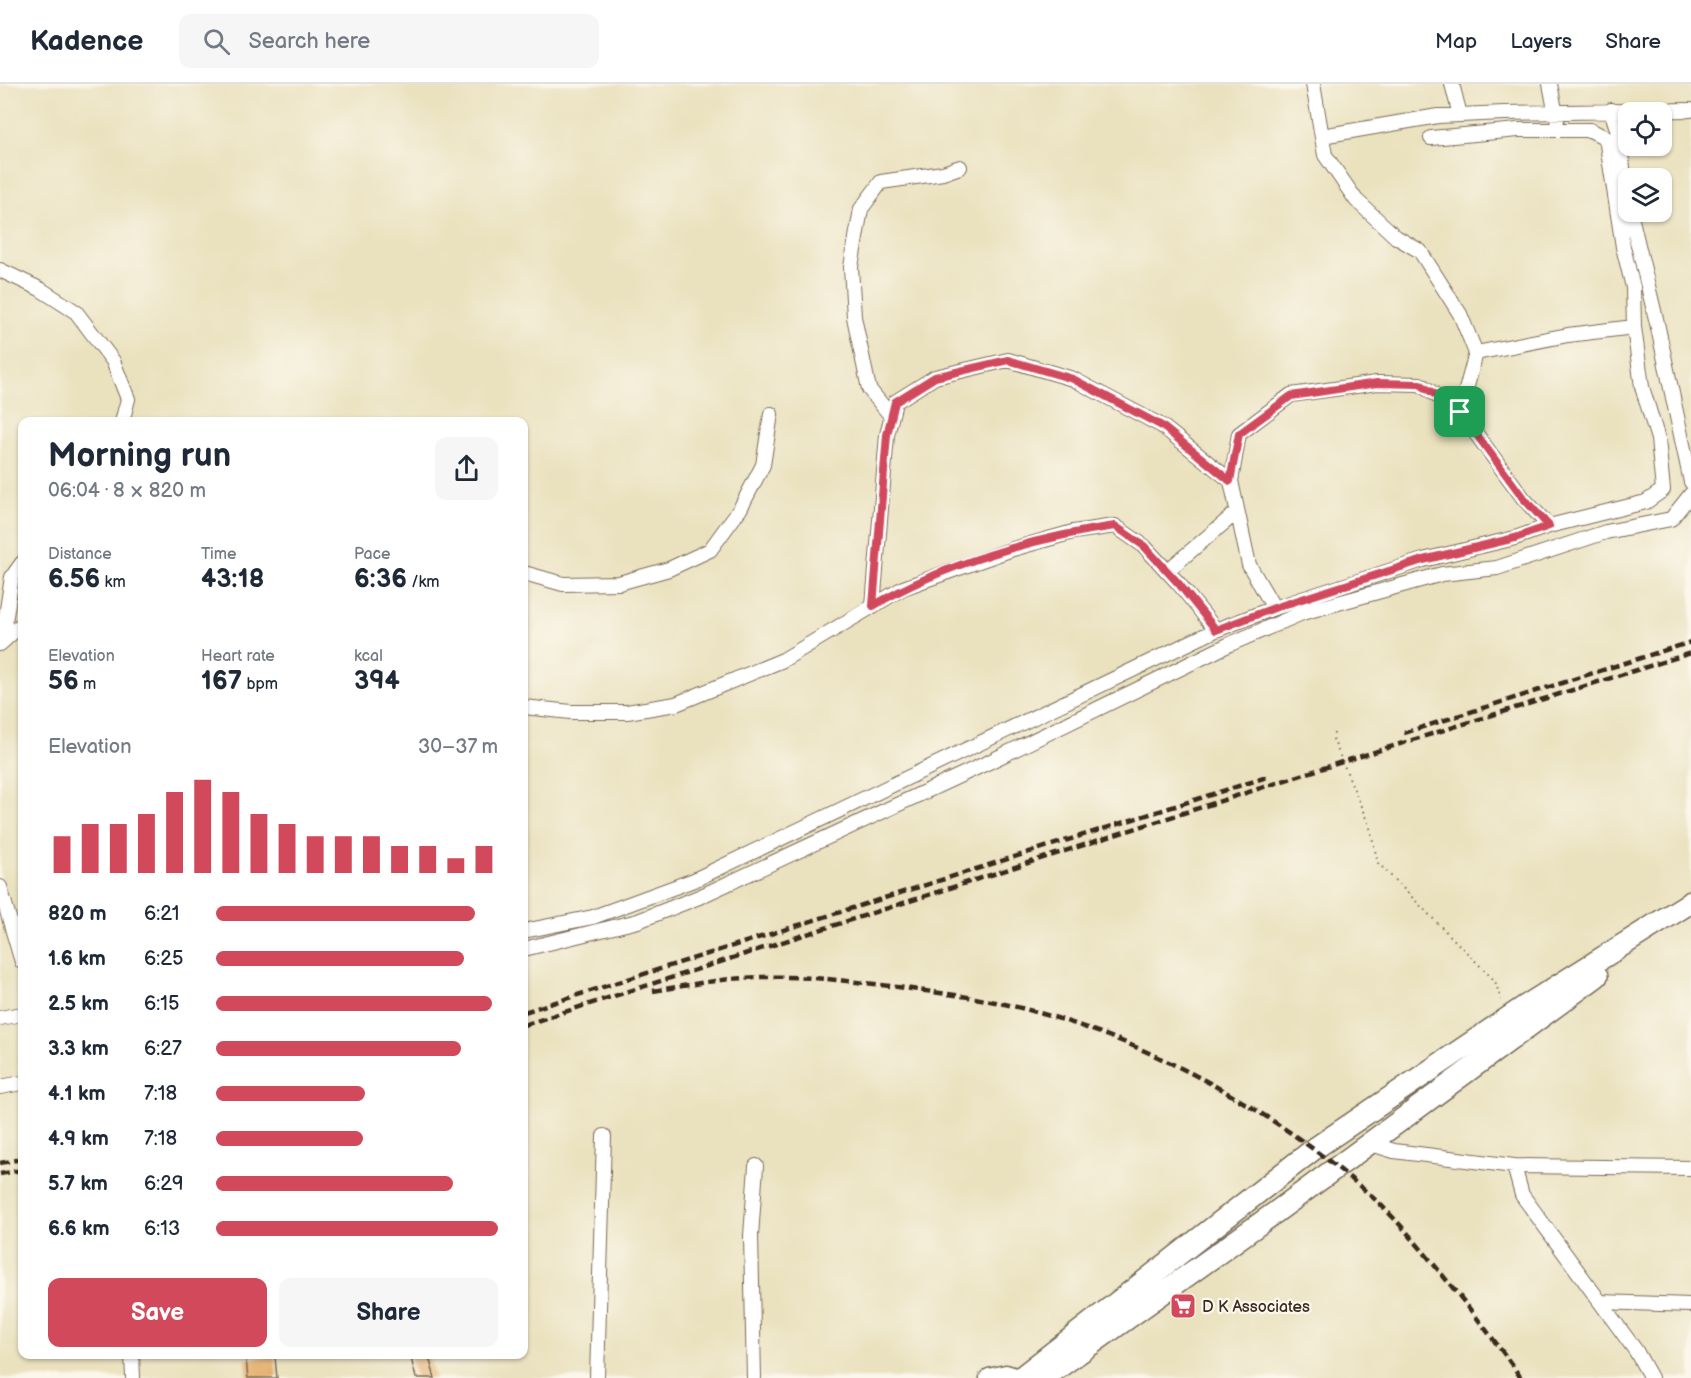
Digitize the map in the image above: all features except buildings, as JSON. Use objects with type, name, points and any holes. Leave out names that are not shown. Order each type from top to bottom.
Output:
[{"type":"main road","points":[[1044,1378],[1368,1143],[1550,1000],[1691,902]]},
{"type":"main road","points":[[989,1378],[1006,1374],[1019,1378],[1314,1149],[1550,1000],[1691,916]]},
{"type":"street","points":[[1313,84],[1325,154],[1356,200],[1396,237],[1420,251],[1460,314],[1476,353],[1460,412]]},
{"type":"street","points":[[1452,84],[1460,115]]},
{"type":"street","points":[[1550,84],[1558,130]]},
{"type":"street","points":[[1322,136],[1438,116],[1611,110],[1691,110]]},
{"type":"street","points":[[1611,110],[1617,129],[1623,168]]},
{"type":"street","points":[[528,930],[593,917],[694,880],[1216,630],[1274,608],[1423,560],[1515,538],[1549,526],[1646,502],[1663,490],[1658,439],[1642,387],[1634,327],[1633,287],[1623,248],[1606,138],[1590,130],[1518,130],[1431,138]]},
{"type":"street","points":[[891,416],[869,388],[854,317],[851,267],[861,209],[881,182],[943,173],[960,167]]},
{"type":"street","points":[[1633,222],[1653,303],[1691,482]]},
{"type":"street","points":[[0,270],[40,289],[76,312],[113,361],[128,399],[123,417]]},
{"type":"street","points":[[1476,353],[1568,335],[1634,327]]},
{"type":"street","points":[[873,606],[881,523],[882,480],[891,416],[895,402],[935,377],[1008,360],[1073,379],[1162,426],[1230,481]]},
{"type":"street","points":[[1274,608],[1249,565],[1230,481],[1239,434],[1291,396],[1377,383],[1420,384],[1460,412],[1524,499],[1549,526]]},
{"type":"street","points":[[528,574],[563,584],[619,583],[669,569],[710,550],[740,509],[763,465],[771,414]]},
{"type":"street","points":[[528,948],[638,921],[699,897],[989,762],[1228,645],[1302,613],[1443,574],[1497,568],[1606,532],[1671,519],[1691,494]]},
{"type":"street","points":[[1167,571],[1238,512]]},
{"type":"street","points":[[528,707],[571,712],[627,712],[676,704],[783,660],[903,588],[1013,549],[1073,532],[1115,526],[1144,546],[1216,630]]},
{"type":"street","points":[[1,643],[12,578],[18,569]]},
{"type":"street","points":[[1,643],[18,628]]},
{"type":"street","points":[[0,887],[18,948]]},
{"type":"street","points":[[0,1018],[18,1015]]},
{"type":"street","points":[[0,1087],[18,1084]]},
{"type":"street","points":[[597,1378],[604,1136]]},
{"type":"street","points":[[1368,1143],[1394,1151],[1514,1166],[1691,1167]]},
{"type":"street","points":[[754,1378],[751,1236],[756,1166]]},
{"type":"street","points":[[1514,1166],[1522,1195],[1636,1351],[1651,1378]]},
{"type":"street","points":[[1600,1302],[1691,1305]]},
{"type":"street","points":[[132,1359],[133,1378]]},
{"type":"path","points":[[1334,733],[1333,739],[1370,828],[1378,863],[1495,981],[1503,1004]]},
{"type":"path","points":[[1351,785],[1356,782]]},
{"type":"railway","points":[[1404,733],[1691,642]]},
{"type":"railway","points":[[528,1024],[1342,762],[1691,653]]},
{"type":"railway","points":[[528,1011],[1267,777]]},
{"type":"railway","points":[[653,991],[721,980],[764,977],[865,983],[1000,1003],[1098,1032],[1145,1051],[1238,1099],[1281,1126],[1362,1188],[1395,1219],[1425,1254],[1484,1327],[1521,1378]]},
{"type":"railway","points":[[0,1163],[18,1160]]},
{"type":"railway","points":[[0,1174],[18,1171]]},
{"type":"place","name":"D K Associates","points":[[1183,1306]]},
{"type":"route","points":[[1008,360],[1073,379],[1162,426],[1230,481],[1239,434],[1291,396],[1377,383],[1420,384],[1460,412],[1524,499],[1549,526],[1515,538],[1423,560],[1274,608],[1216,630],[1179,584],[1144,546],[1115,526],[1073,532],[954,568],[903,588],[873,606],[887,435],[895,402],[935,377],[1008,360]]}]
